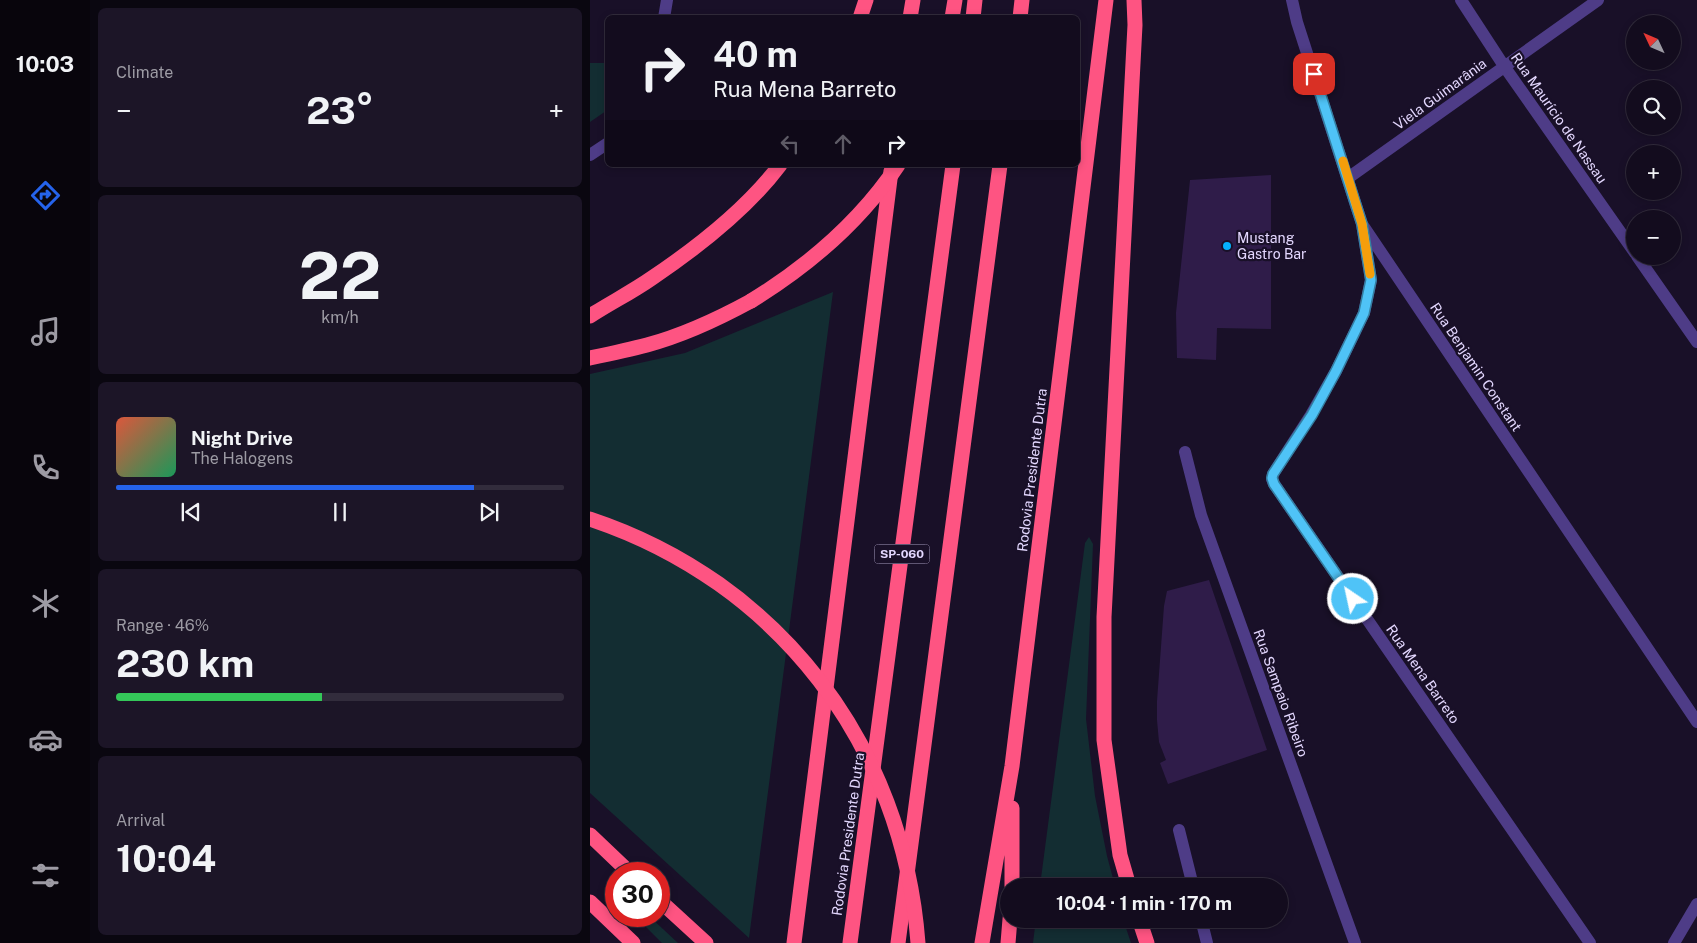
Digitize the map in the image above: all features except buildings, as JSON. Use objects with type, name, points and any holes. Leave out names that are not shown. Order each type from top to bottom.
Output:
[{"type":"highway","points":[[861,15],[866,0]]},
{"type":"highway","points":[[910,15],[913,0]]},
{"type":"highway","points":[[952,15],[955,0]]},
{"type":"highway","points":[[973,15],[975,0]]},
{"type":"highway","points":[[1020,15],[1022,0]]},
{"type":"highway","name":"Rodovia Presidente Dutra","points":[[982,943],[1012,766],[1106,0]]},
{"type":"highway","points":[[1127,878],[1120,855],[1104,740],[1104,617],[1135,26],[1134,0]]},
{"type":"highway","points":[[590,316],[597,308],[652,279],[698,244],[740,208],[778,167]]},
{"type":"highway","points":[[794,943],[892,167]]},
{"type":"highway","points":[[590,358],[648,345],[674,336],[701,326],[751,301],[798,270],[840,234],[866,207],[896,167]]},
{"type":"highway","name":"Rodovia Presidente Dutra","points":[[850,943],[953,167]]},
{"type":"highway","name":"SP-060","points":[[898,943],[1000,167]]},
{"type":"highway","points":[[590,519],[613,526],[648,542],[714,580],[773,628],[825,688],[849,723],[869,759],[886,796],[910,876],[918,943]]},
{"type":"highway","points":[[1012,766],[1012,878]]},
{"type":"highway","points":[[590,834],[619,862]]},
{"type":"highway","points":[[590,902],[633,943]]},
{"type":"highway","points":[[670,910],[706,943]]},
{"type":"highway","points":[[1008,943],[1009,928]]},
{"type":"highway","points":[[1142,928],[1147,943]]},
{"type":"street","points":[[664,15],[667,0]]},
{"type":"street","name":"Rua Benjamin Constant","points":[[1292,0],[1296,22],[1362,224],[1697,722]]},
{"type":"street","name":"Rua Maurício de Nassau","points":[[1460,0],[1626,240]]},
{"type":"street","name":"Viela Guimarânia","points":[[1348,178],[1598,0]]},
{"type":"street","points":[[590,155],[605,145]]},
{"type":"street","name":"Rua Mena Barreto","points":[[1362,224],[1371,280],[1364,313],[1312,415],[1272,478],[1274,484],[1590,943]]},
{"type":"street","points":[[1643,265],[1697,342]]},
{"type":"street","name":"Rua Sampaio Ribeiro","points":[[1185,452],[1201,515],[1354,943]]},
{"type":"street","points":[[1179,830],[1191,878]]},
{"type":"street","points":[[1674,943],[1697,904]]},
{"type":"street","points":[[1203,928],[1207,943]]},
{"type":"green space","points":[[590,63],[605,63],[605,112],[590,122]]},
{"type":"green space","points":[[833,292],[749,938],[670,866],[670,862],[666,862],[590,793],[590,374],[685,353]]},
{"type":"green space","points":[[1089,537],[1093,544],[1086,719],[1095,796],[1113,878],[1041,878],[1085,543]]},
{"type":"green space","points":[[646,927],[661,927],[678,943],[662,943]]},
{"type":"green space","points":[[1035,928],[1126,928],[1131,943],[1033,943]]},
{"type":"slow traffic","points":[[1343,161],[1362,224],[1370,274]]},
{"type":"place","name":"Mustang Gastro Bar","points":[[1227,246]]},
{"type":"route","points":[[1314,74],[1362,224],[1371,280],[1364,313],[1336,371],[1312,415],[1272,478],[1274,484],[1353,599]]}]
